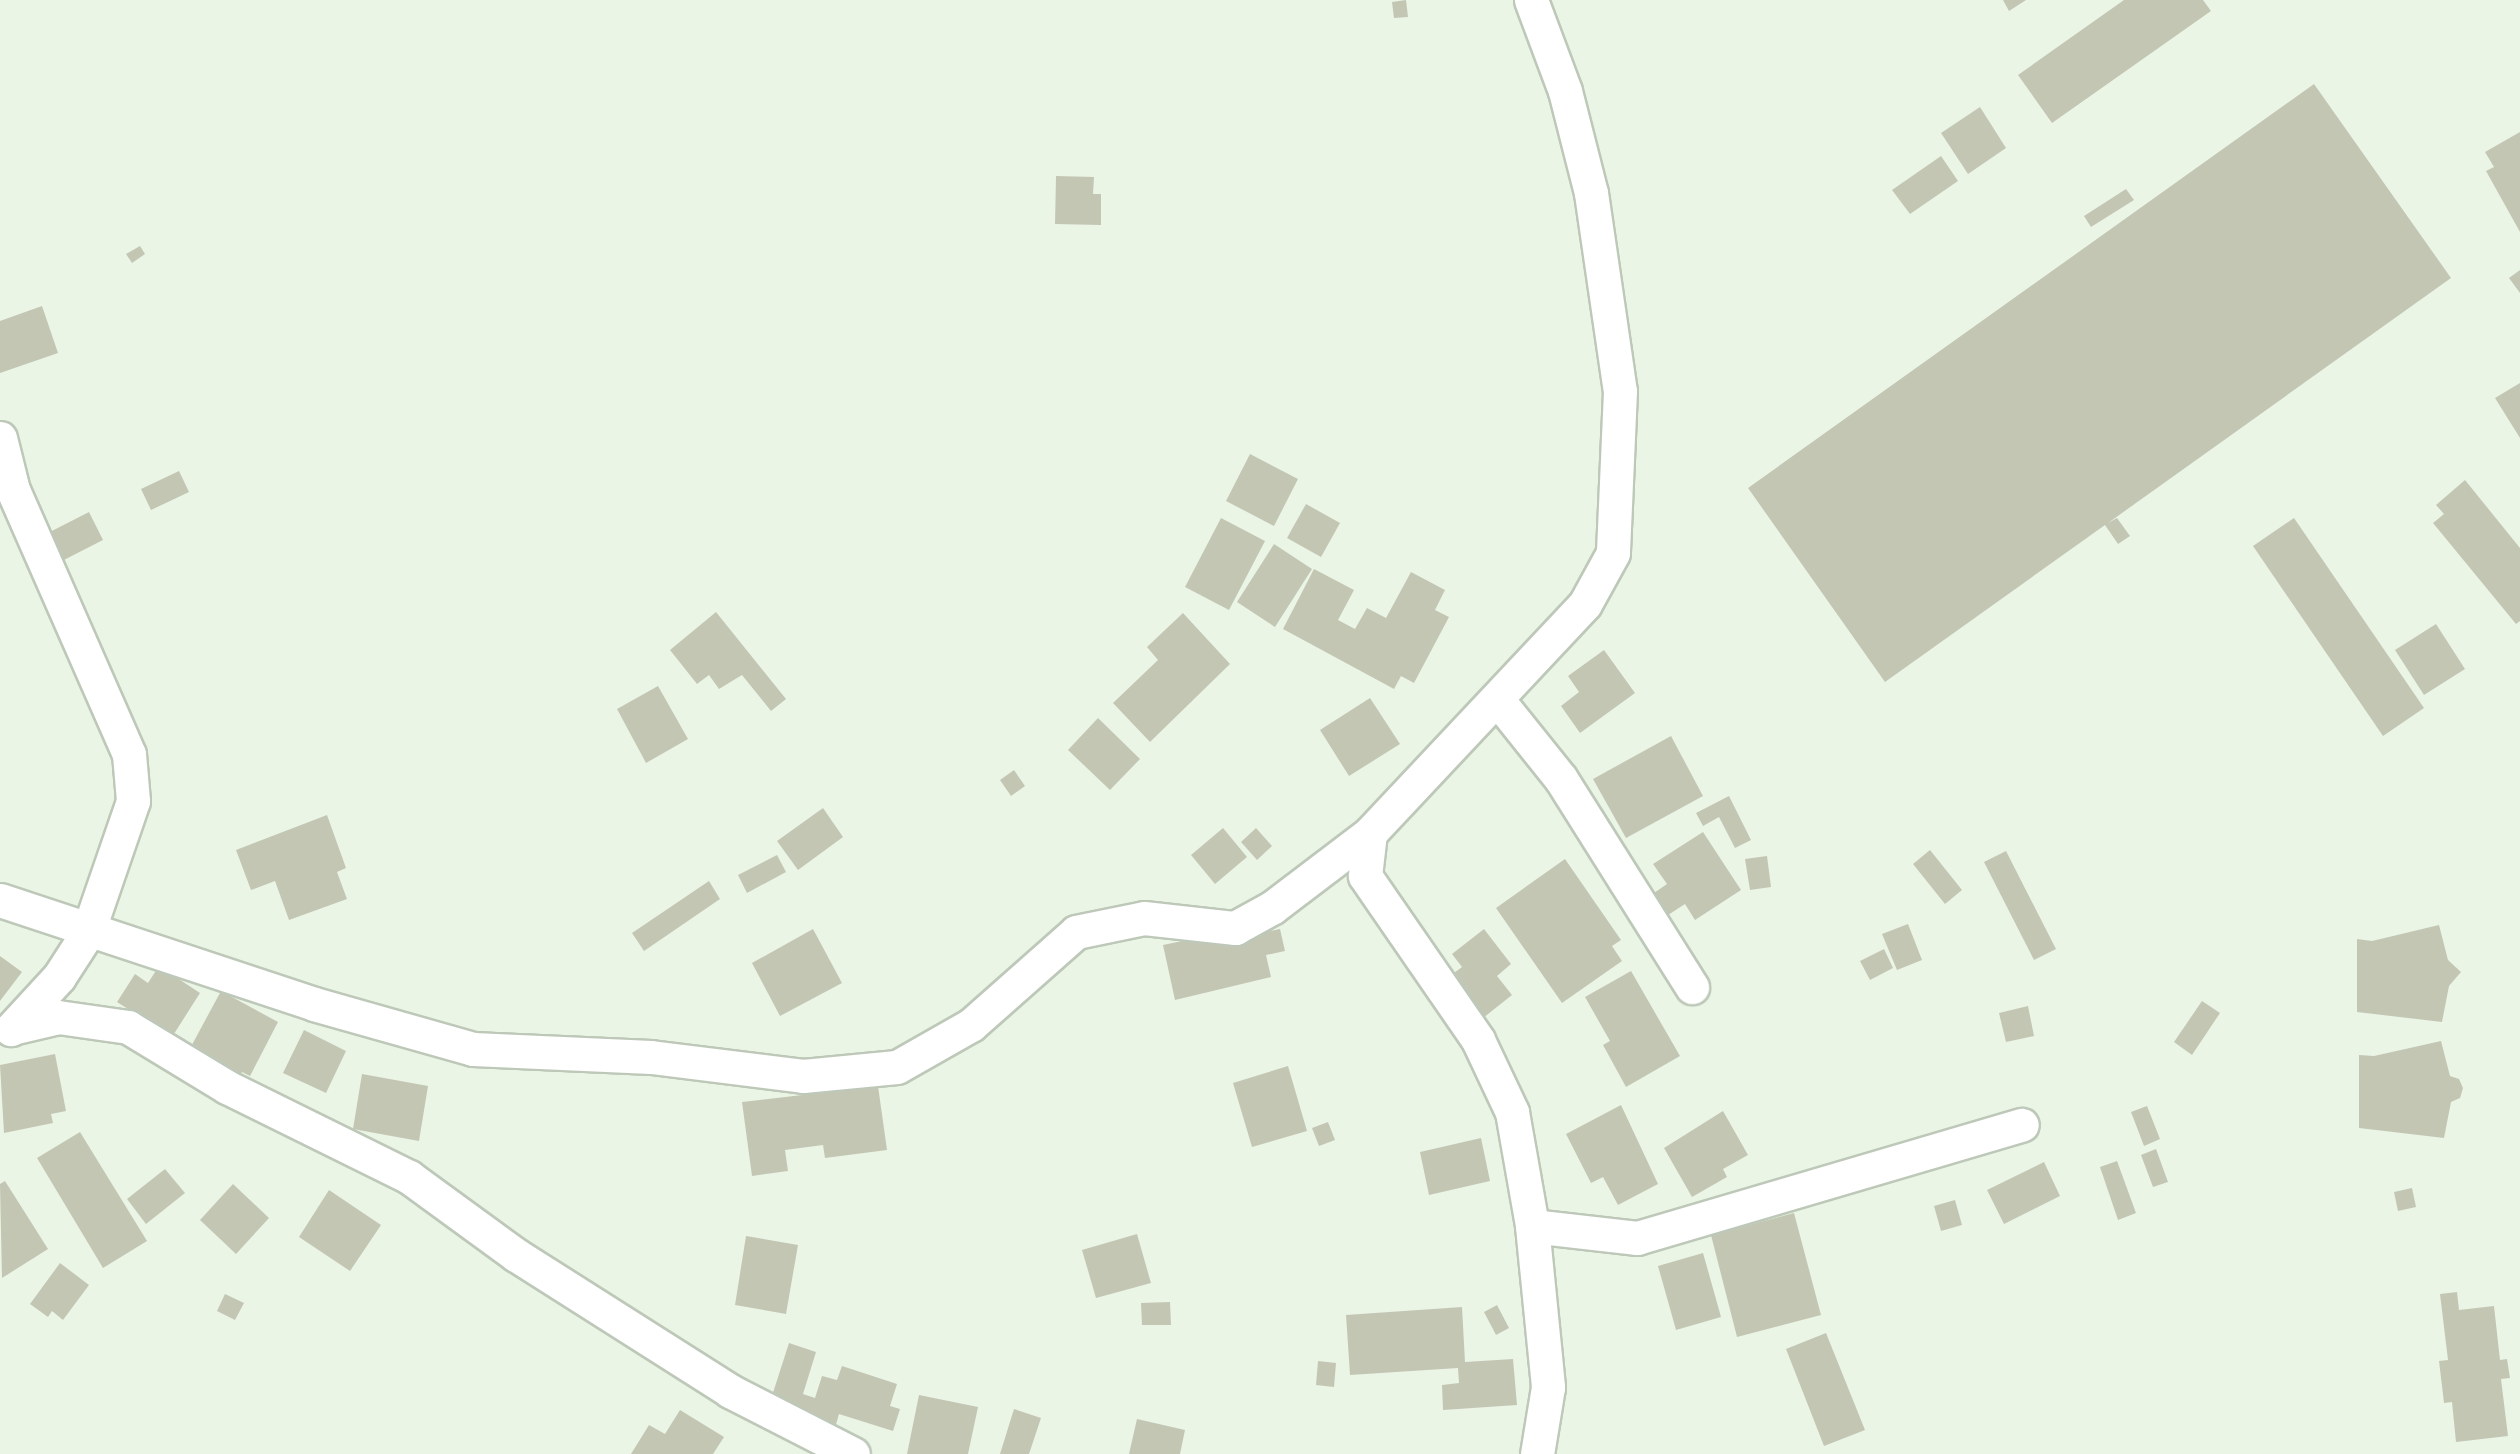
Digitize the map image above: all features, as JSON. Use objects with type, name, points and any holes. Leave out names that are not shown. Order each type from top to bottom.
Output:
[{"type":"street","points":[[0,900],[88,932],[473,1049],[650,1057],[803,1076],[897,1067],[971,1025],[1076,932],[1144,918],[1235,928],[1273,907],[1370,833],[1585,604],[1613,553],[1620,391],[1591,193],[1565,91],[1531,0]]},
{"type":"street","points":[[0,438],[13,490],[129,754],[133,802],[88,932],[60,976],[6,1032]]},
{"type":"street","points":[[1497,699],[1561,779],[1692,987]]},
{"type":"street","points":[[1370,833],[1365,876],[1478,1040],[1512,1112],[1532,1226],[1548,1387],[1537,1454]]},
{"type":"street","points":[[6,1032],[58,1017],[128,1027],[227,1087],[409,1177],[516,1255],[730,1391],[853,1454]]},
{"type":"street","points":[[1532,1226],[1637,1238],[2022,1125]]},
{"type":"building","points":[[1406,0],[1408,17],[1394,18],[1392,2]]},
{"type":"building","points":[[2003,0],[2026,0],[2009,11]]},
{"type":"building","points":[[2124,0],[2203,0],[2211,11],[2052,123],[2018,75]]},
{"type":"building","points":[[2314,84],[2451,278],[2108,523],[2117,518],[2130,536],[2118,544],[2105,525],[1885,682],[1748,488]]},
{"type":"building","points":[[1980,107],[2006,148],[1968,174],[1941,133]]},
{"type":"building","points":[[2520,132],[2520,232],[2486,171],[2494,167],[2485,152]]},
{"type":"building","points":[[1941,156],[1958,181],[1910,214],[1892,190]]},
{"type":"building","points":[[1056,176],[1094,177],[1093,194],[1101,194],[1101,225],[1055,224]]},
{"type":"building","points":[[2126,189],[2134,200],[2091,227],[2084,216]]},
{"type":"building","points":[[140,246],[145,254],[132,263],[126,254]]},
{"type":"building","points":[[2520,270],[2520,293],[2509,278]]},
{"type":"building","points":[[42,306],[58,353],[0,373],[0,321]]},
{"type":"building","points":[[2520,383],[2520,438],[2495,398]]},
{"type":"building","points":[[1250,454],[1298,479],[1274,526],[1226,501]]},
{"type":"building","points":[[179,471],[189,492],[151,510],[141,489]]},
{"type":"building","points":[[2465,480],[2520,548],[2520,621],[2516,624],[2433,523],[2444,514],[2436,505]]},
{"type":"building","points":[[1306,504],[1340,523],[1321,557],[1287,538]]},
{"type":"building","points":[[89,512],[103,540],[58,563],[44,535]]},
{"type":"building","points":[[1221,518],[1265,541],[1229,610],[1185,587]]},
{"type":"building","points":[[2294,518],[2424,708],[2383,736],[2253,546]]},
{"type":"building","points":[[1274,544],[1312,569],[1275,627],[1237,602]]},
{"type":"building","points":[[1314,569],[1354,590],[1338,620],[1355,629],[1367,608],[1386,618],[1411,572],[1445,590],[1435,610],[1449,617],[1414,683],[1401,676],[1394,689],[1283,629]]},
{"type":"building","points":[[716,612],[786,699],[771,711],[742,675],[719,689],[709,675],[697,684],[670,650]]},
{"type":"building","points":[[1183,613],[1230,664],[1150,742],[1113,703],[1158,660],[1147,647]]},
{"type":"building","points":[[2436,624],[2465,669],[2424,695],[2395,650]]},
{"type":"building","points":[[1604,650],[1635,693],[1580,733],[1561,706],[1579,692],[1568,676]]},
{"type":"building","points":[[658,686],[688,739],[646,763],[617,709]]},
{"type":"building","points":[[1370,698],[1400,744],[1349,776],[1320,730]]},
{"type":"building","points":[[1098,718],[1140,759],[1110,790],[1068,750]]},
{"type":"building","points":[[1671,736],[1703,796],[1626,838],[1593,779]]},
{"type":"building","points":[[1014,770],[1025,786],[1011,796],[1000,780]]},
{"type":"building","points":[[1729,796],[1751,840],[1735,848],[1719,817],[1703,826],[1696,813]]},
{"type":"building","points":[[823,808],[843,837],[798,870],[777,841]]},
{"type":"building","points":[[327,815],[346,868],[337,872],[347,899],[289,920],[275,881],[251,890],[236,850]]},
{"type":"building","points":[[1223,828],[1247,857],[1215,884],[1191,855]]},
{"type":"building","points":[[1256,828],[1272,846],[1257,860],[1241,842]]},
{"type":"building","points":[[1703,832],[1741,890],[1695,920],[1685,904],[1668,915],[1654,893],[1667,884],[1653,864]]},
{"type":"building","points":[[1930,850],[1962,890],[1945,904],[1913,864]]},
{"type":"building","points":[[2006,851],[2056,949],[2034,960],[1984,862]]},
{"type":"building","points":[[777,855],[786,872],[747,893],[738,875]]},
{"type":"building","points":[[1767,856],[1771,887],[1750,890],[1745,859]]},
{"type":"building","points":[[1565,859],[1621,940],[1612,946],[1622,961],[1562,1003],[1496,908]]},
{"type":"building","points":[[709,881],[720,899],[644,951],[632,933]]},
{"type":"building","points":[[1908,924],[1922,960],[1897,970],[1882,934]]},
{"type":"building","points":[[2439,925],[2448,960],[2461,972],[2449,986],[2442,1022],[2357,1012],[2357,939],[2372,941]]},
{"type":"building","points":[[813,929],[842,983],[780,1016],[752,963]]},
{"type":"building","points":[[1280,929],[1285,951],[1266,955],[1271,977],[1175,1000],[1163,945],[1206,936],[1208,944]]},
{"type":"building","points":[[1484,929],[1511,964],[1497,976],[1512,995],[1483,1018],[1450,976],[1462,967],[1452,954]]},
{"type":"building","points":[[1884,949],[1893,968],[1870,980],[1860,961]]},
{"type":"building","points":[[0,956],[22,972],[0,1001]]},
{"type":"building","points":[[159,966],[200,993],[172,1037],[117,1002],[135,974],[148,983]]},
{"type":"building","points":[[1631,971],[1680,1056],[1626,1087],[1603,1045],[1610,1041],[1585,997]]},
{"type":"building","points":[[221,991],[278,1022],[250,1076],[242,1072],[237,1080],[187,1054]]},
{"type":"building","points":[[2202,1001],[2220,1013],[2192,1055],[2174,1042]]},
{"type":"building","points":[[2028,1006],[2034,1036],[2006,1042],[1999,1013]]},
{"type":"building","points":[[304,1030],[346,1051],[326,1093],[283,1073]]},
{"type":"building","points":[[2441,1041],[2450,1076],[2459,1079],[2463,1088],[2460,1098],[2451,1102],[2444,1138],[2359,1128],[2359,1055],[2374,1056]]},
{"type":"building","points":[[55,1054],[66,1111],[51,1114],[53,1123],[4,1133],[0,1065]]},
{"type":"building","points":[[1288,1066],[1307,1131],[1252,1147],[1233,1083]]},
{"type":"building","points":[[362,1074],[428,1086],[419,1141],[353,1129]]},
{"type":"building","points":[[878,1086],[887,1150],[825,1158],[823,1145],[785,1150],[788,1171],[752,1176],[742,1102]]},
{"type":"building","points":[[1621,1105],[1658,1184],[1618,1205],[1603,1177],[1591,1183],[1566,1134]]},
{"type":"building","points":[[2147,1106],[2160,1139],[2144,1146],[2131,1112]]},
{"type":"building","points":[[1723,1111],[1748,1155],[1723,1169],[1727,1177],[1692,1197],[1664,1148]]},
{"type":"building","points":[[1328,1122],[1335,1140],[1319,1146],[1312,1128]]},
{"type":"building","points":[[80,1132],[147,1241],[103,1268],[37,1158]]},
{"type":"building","points":[[1481,1138],[1490,1181],[1429,1195],[1420,1152]]},
{"type":"building","points":[[2156,1149],[2168,1182],[2153,1187],[2141,1155]]},
{"type":"building","points":[[2117,1161],[2136,1213],[2118,1220],[2100,1167]]},
{"type":"building","points":[[2044,1162],[2060,1196],[2004,1224],[1987,1190]]},
{"type":"building","points":[[165,1169],[185,1193],[146,1224],[127,1199]]},
{"type":"building","points":[[5,1181],[48,1249],[2,1278],[0,1184]]},
{"type":"building","points":[[233,1184],[269,1218],[236,1254],[200,1220]]},
{"type":"building","points":[[2412,1188],[2416,1207],[2398,1211],[2394,1192]]},
{"type":"building","points":[[329,1190],[381,1225],[350,1271],[299,1237]]},
{"type":"building","points":[[1955,1200],[1962,1225],[1941,1231],[1934,1206]]},
{"type":"building","points":[[1794,1213],[1821,1315],[1737,1337],[1711,1235]]},
{"type":"building","points":[[1137,1234],[1151,1283],[1096,1298],[1082,1250]]},
{"type":"building","points":[[746,1236],[798,1245],[786,1314],[735,1305]]},
{"type":"building","points":[[1703,1253],[1721,1317],[1676,1330],[1658,1266]]},
{"type":"building","points":[[60,1263],[89,1285],[63,1320],[52,1311],[48,1317],[30,1304]]},
{"type":"building","points":[[2457,1292],[2459,1310],[2494,1306],[2500,1360],[2507,1359],[2510,1378],[2501,1379],[2508,1436],[2456,1442],[2452,1402],[2444,1403],[2439,1361],[2448,1360],[2440,1294]]},
{"type":"building","points":[[225,1294],[244,1303],[235,1320],[217,1311]]},
{"type":"building","points":[[1170,1302],[1171,1325],[1142,1325],[1141,1303]]},
{"type":"building","points":[[1497,1305],[1509,1328],[1496,1335],[1484,1312]]},
{"type":"building","points":[[1462,1307],[1465,1362],[1513,1359],[1517,1405],[1443,1410],[1442,1385],[1459,1383],[1458,1368],[1350,1375],[1346,1315]]},
{"type":"building","points":[[1826,1333],[1865,1430],[1824,1446],[1786,1349]]},
{"type":"building","points":[[789,1343],[816,1352],[803,1394],[815,1398],[822,1376],[837,1380],[842,1366],[897,1384],[890,1406],[900,1409],[893,1431],[839,1414],[833,1435],[770,1402]]},
{"type":"building","points":[[1318,1361],[1336,1363],[1334,1387],[1316,1385]]},
{"type":"building","points":[[919,1395],[978,1407],[968,1454],[907,1454]]},
{"type":"building","points":[[1014,1409],[1041,1418],[1029,1454],[1000,1454]]},
{"type":"building","points":[[680,1410],[724,1437],[713,1454],[631,1454],[649,1425],[665,1434]]},
{"type":"building","points":[[1137,1419],[1185,1430],[1180,1454],[1129,1454]]}]
